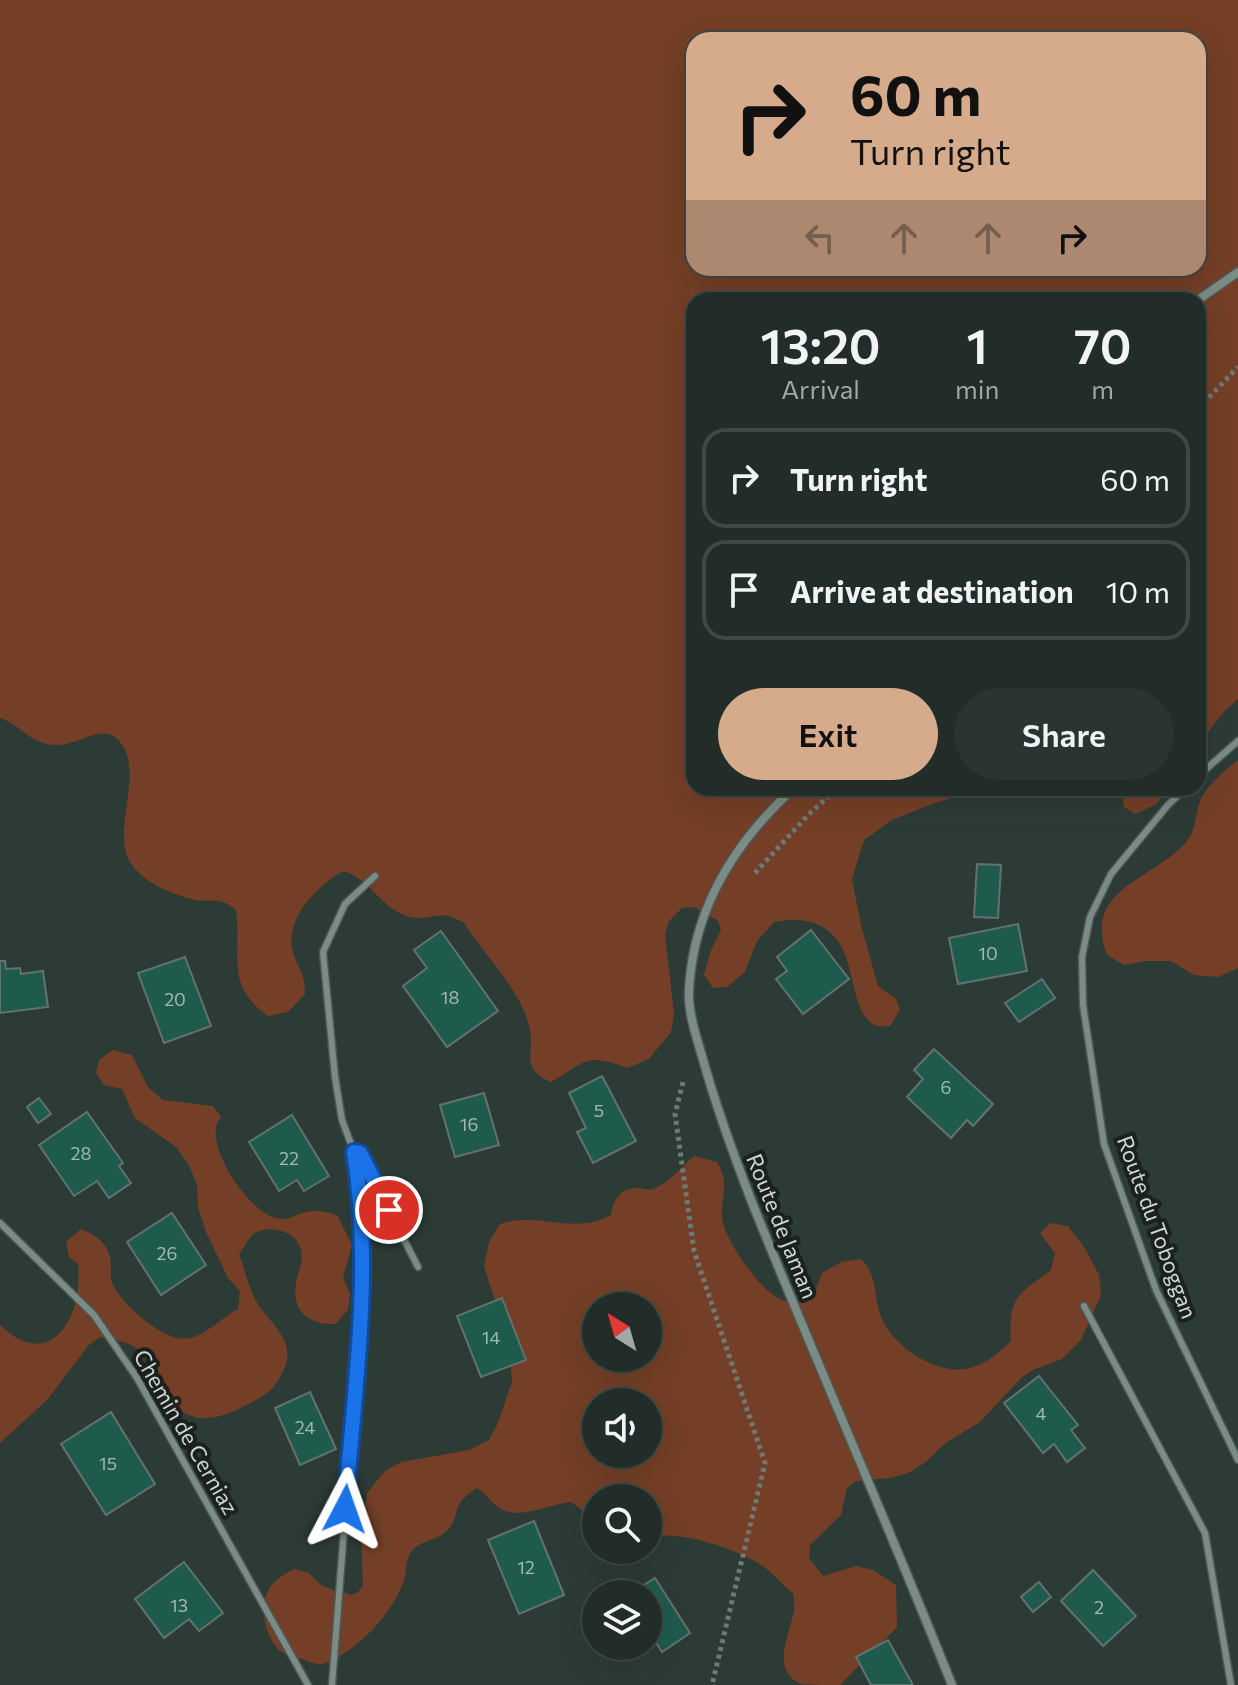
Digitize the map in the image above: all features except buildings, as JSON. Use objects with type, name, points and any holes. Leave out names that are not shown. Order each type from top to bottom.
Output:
[{"type":"street","points":[[1206,294],[1238,272]]},
{"type":"street","name":"Route de Jaman","points":[[785,796],[769,811],[730,860],[704,916],[695,946],[688,994],[696,1034],[733,1153],[952,1685]]},
{"type":"lane","points":[[1206,769],[1238,741]]},
{"type":"lane","name":"Route du Toboggan","points":[[1178,796],[1111,874],[1090,917],[1082,957],[1083,1005],[1104,1144],[1156,1290],[1238,1460]]},
{"type":"lane","points":[[332,1685],[362,1297],[361,1220],[354,1152],[342,1120],[323,952],[345,904],[375,876]]},
{"type":"lane","points":[[354,1152],[360,1153],[418,1267]]},
{"type":"lane","name":"Chemin de Cerniaz","points":[[0,1223],[94,1315],[137,1378],[308,1685]]},
{"type":"lane","points":[[1084,1306],[1205,1533],[1231,1685]]},
{"type":"path","points":[[1206,401],[1238,367]]},
{"type":"path","points":[[746,884],[829,796]]},
{"type":"path","points":[[696,1034],[675,1114],[694,1251],[765,1463],[712,1685]]},
{"type":"shaded area","points":[[0,0],[1238,0],[1238,699],[1206,735],[1206,292],[686,292],[686,796],[958,796],[892,820],[864,840],[852,879],[878,986],[896,999],[900,1010],[890,1026],[877,1026],[866,1017],[844,953],[835,937],[821,926],[799,920],[774,922],[757,941],[745,972],[727,987],[713,988],[704,975],[721,930],[718,921],[694,907],[682,908],[669,921],[665,935],[674,1014],[671,1032],[649,1059],[627,1068],[593,1060],[551,1082],[541,1077],[532,1066],[530,1030],[520,1002],[464,923],[439,915],[420,918],[404,915],[395,911],[360,879],[343,871],[313,895],[293,928],[293,952],[303,975],[305,994],[288,1012],[268,1016],[254,1004],[240,981],[236,910],[221,901],[196,900],[162,888],[139,873],[126,854],[124,825],[129,761],[118,739],[103,734],[68,744],[49,744],[33,739],[0,718]]},
{"type":"shaded area","points":[[1238,760],[1238,968],[1218,977],[1194,975],[1171,961],[1124,965],[1107,955],[1102,933],[1104,915],[1112,900],[1125,888],[1173,855],[1187,841],[1203,796],[1206,796],[1206,791]]},
{"type":"shaded area","points":[[1122,796],[1162,796],[1157,804],[1135,814],[1124,807]]},
{"type":"shaded area","points":[[113,1050],[132,1055],[148,1087],[163,1100],[213,1106],[221,1117],[216,1127],[220,1153],[234,1181],[255,1205],[283,1219],[314,1211],[337,1215],[352,1245],[343,1277],[350,1294],[348,1310],[335,1324],[317,1322],[304,1314],[299,1309],[295,1293],[302,1257],[297,1241],[280,1230],[259,1231],[251,1236],[239,1254],[253,1296],[286,1344],[286,1363],[268,1393],[235,1411],[198,1418],[176,1406],[165,1394],[140,1351],[126,1343],[100,1337],[89,1345],[48,1399],[0,1443],[0,1325],[19,1339],[35,1344],[49,1341],[61,1332],[76,1302],[79,1283],[78,1264],[69,1257],[66,1242],[81,1229],[106,1246],[110,1257],[111,1281],[117,1292],[134,1311],[157,1329],[181,1339],[191,1338],[238,1309],[240,1291],[228,1278],[206,1232],[198,1207],[197,1185],[189,1165],[176,1147],[135,1118],[122,1089],[104,1085],[96,1073],[99,1060]]},
{"type":"shaded area","points":[[694,1156],[717,1162],[724,1183],[722,1217],[729,1238],[763,1286],[780,1299],[805,1302],[815,1292],[822,1273],[841,1262],[861,1259],[871,1273],[880,1313],[889,1331],[920,1358],[945,1368],[970,1368],[982,1364],[1011,1341],[1014,1305],[1030,1285],[1051,1270],[1055,1253],[1040,1233],[1051,1223],[1068,1226],[1099,1275],[1101,1295],[1081,1340],[1062,1359],[1022,1377],[980,1422],[944,1444],[926,1462],[908,1473],[856,1481],[847,1488],[841,1515],[810,1545],[809,1558],[823,1576],[856,1566],[873,1570],[896,1585],[897,1627],[840,1685],[802,1684],[792,1679],[784,1662],[794,1612],[793,1593],[768,1570],[754,1560],[708,1542],[662,1536],[662,1484],[582,1484],[582,1513],[571,1502],[526,1512],[509,1512],[498,1507],[477,1488],[460,1503],[446,1532],[420,1544],[411,1552],[404,1581],[391,1606],[374,1628],[354,1646],[331,1661],[319,1664],[279,1650],[267,1628],[264,1611],[266,1595],[272,1584],[294,1569],[309,1573],[322,1586],[352,1595],[358,1592],[363,1586],[361,1531],[367,1493],[385,1471],[401,1462],[469,1450],[489,1440],[497,1425],[512,1382],[509,1343],[484,1266],[489,1242],[500,1224],[529,1220],[569,1224],[597,1221],[611,1215],[615,1201],[624,1191],[659,1187]]},
{"type":"route","points":[[345,1509],[362,1297],[361,1220],[354,1152],[360,1153],[389,1210]]}]
